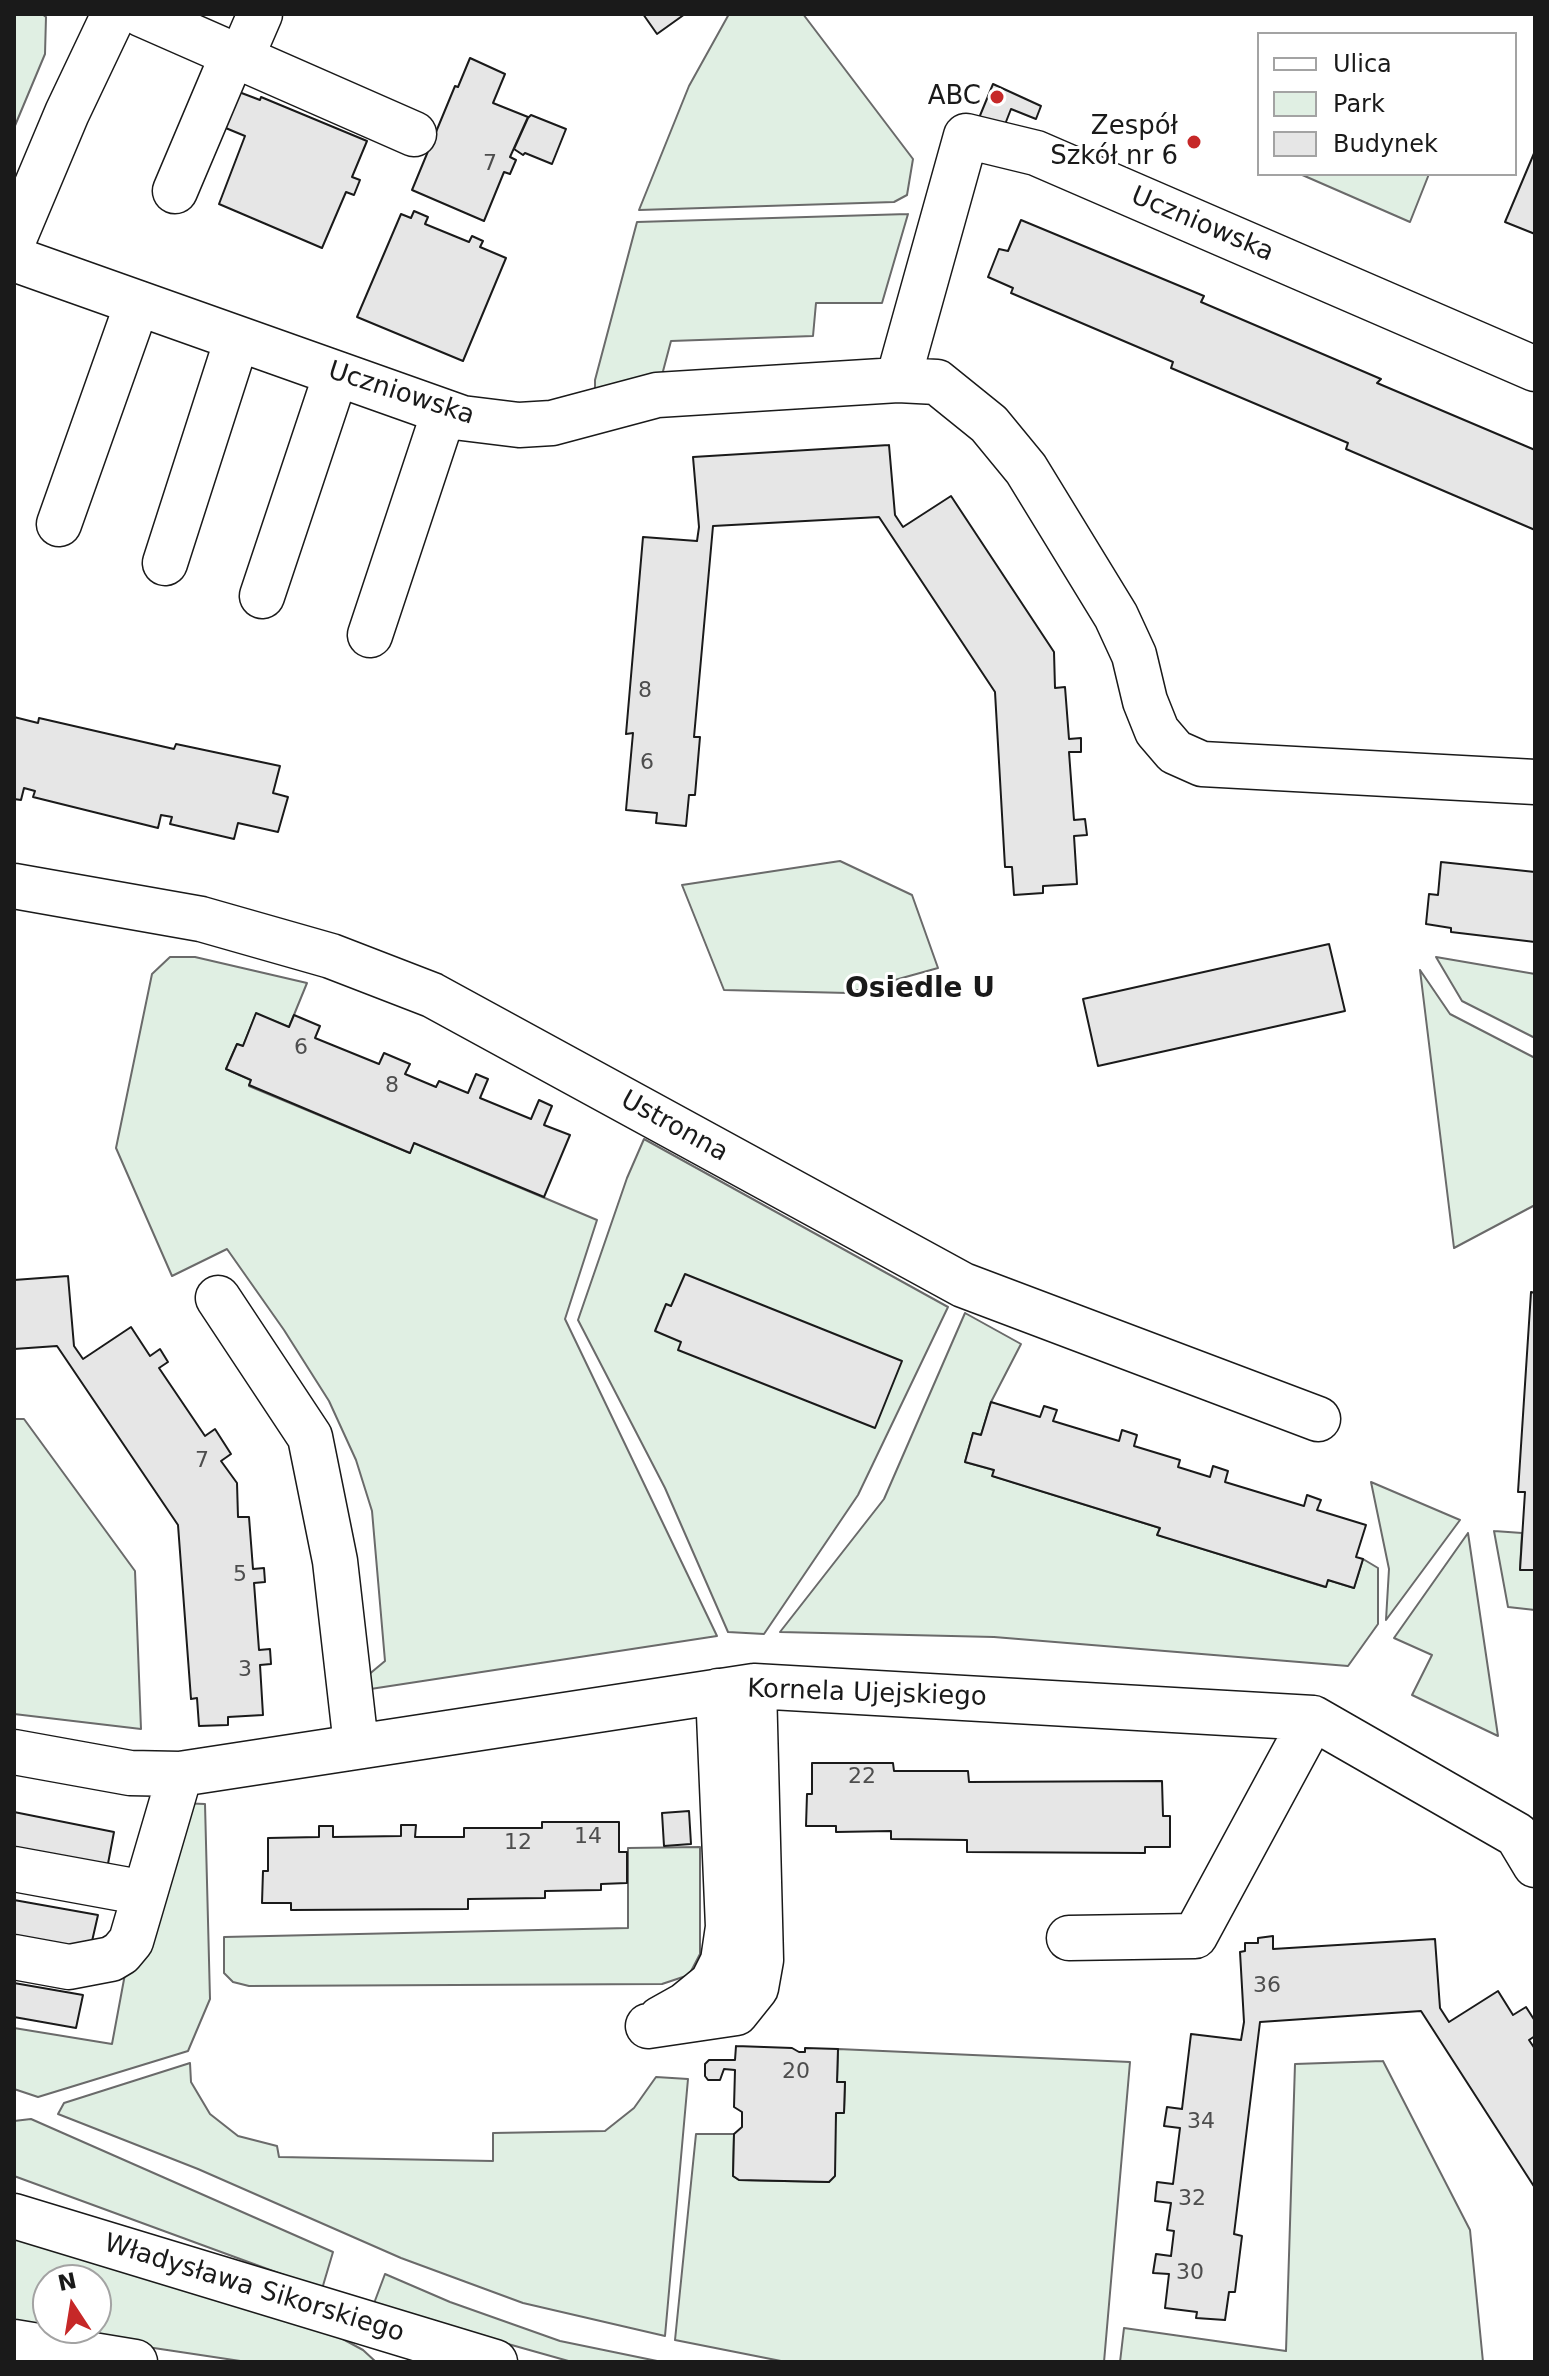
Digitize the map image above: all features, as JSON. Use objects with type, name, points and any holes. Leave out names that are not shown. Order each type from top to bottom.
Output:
[{"type":"street","points":[[14,239],[67,113],[114,14]]},
{"type":"street","points":[[141,14],[414,134]]},
{"type":"street","points":[[175,191],[237,56],[260,14]]},
{"type":"street","name":"Uczniowska","points":[[898,380],[966,136],[1036,153],[1535,369]]},
{"type":"street","name":"Uczniowska","points":[[14,259],[462,418],[519,425],[552,423],[657,395],[898,380],[937,382],[989,424],[1026,469],[1116,616],[1134,655],[1145,701],[1157,731],[1175,752],[1202,764],[1535,782]]},
{"type":"street","points":[[59,524],[137,304]]},
{"type":"street","points":[[165,563],[237,339]]},
{"type":"street","points":[[262,596],[336,374]]},
{"type":"street","points":[[370,635],[444,412]]},
{"type":"street","name":"Ustronna","points":[[14,886],[201,919],[331,956],[432,995],[963,1285],[1318,1419]]},
{"type":"street","points":[[218,1298],[310,1437],[335,1561],[356,1745]]},
{"type":"street","points":[[736,1688],[761,1960],[756,1988],[736,2013],[648,2026],[685,2005],[712,1983],[723,1961],[728,1927],[736,1688]]},
{"type":"street","name":"Kornela Ujejskiego","points":[[14,1752],[130,1773],[180,1774],[736,1688],[1313,1718],[1529,1847]]},
{"type":"street","points":[[1069,1938],[1195,1936],[1313,1718]]},
{"type":"street","points":[[14,1957],[69,1967],[111,1959],[121,1953],[131,1941],[180,1774]]},
{"type":"street","points":[[14,1869],[145,1893]]},
{"type":"street","name":"Władysława Sikorskiego","points":[[14,2216],[432,2353],[495,2362]]},
{"type":"street","points":[[14,2342],[135,2362]]},
{"type":"green space","points":[[14,14],[42,14],[46,17],[45,54],[14,128]]},
{"type":"green space","points":[[729,14],[803,14],[913,159],[907,195],[894,202],[639,210],[689,86]]},
{"type":"green space","points":[[1305,176],[1428,176],[1410,222]]},
{"type":"green space","points":[[908,214],[882,303],[816,303],[813,336],[671,341],[662,375],[595,390],[595,380],[637,222]]},
{"type":"green space","points":[[840,861],[912,895],[938,968],[848,993],[724,990],[682,885]]},
{"type":"green space","points":[[170,957],[195,957],[307,983],[289,1027],[256,1014],[243,1046],[237,1044],[226,1069],[251,1080],[249,1086],[410,1153],[414,1143],[597,1220],[565,1319],[717,1636],[364,1690],[361,1681],[385,1661],[372,1511],[356,1460],[329,1401],[227,1249],[172,1276],[116,1148],[152,974]]},
{"type":"green space","points":[[1436,957],[1535,974],[1535,1038],[1462,1001]]},
{"type":"green space","points":[[1420,970],[1450,1014],[1535,1058],[1535,1205],[1454,1248]]},
{"type":"green space","points":[[644,1139],[948,1307],[858,1495],[764,1634],[728,1632],[665,1488],[578,1320],[627,1178]]},
{"type":"green space","points":[[965,1313],[1021,1344],[991,1402],[981,1435],[973,1433],[965,1462],[994,1470],[993,1476],[1160,1528],[1158,1535],[1325,1587],[1328,1580],[1354,1588],[1363,1559],[1378,1568],[1378,1624],[1348,1666],[994,1637],[780,1632],[884,1499]]},
{"type":"green space","points":[[14,1419],[24,1419],[135,1571],[141,1729],[14,1714]]},
{"type":"green space","points":[[1371,1482],[1460,1520],[1386,1620],[1389,1569]]},
{"type":"green space","points":[[1494,1531],[1522,1533],[1520,1569],[1535,1570],[1535,1610],[1508,1607]]},
{"type":"green space","points":[[1468,1533],[1498,1736],[1412,1695],[1432,1655],[1394,1638]]},
{"type":"green space","points":[[179,1803],[205,1804],[210,1999],[188,2051],[38,2097],[14,2089],[14,2028],[112,2044],[125,1974]]},
{"type":"green space","points":[[700,1847],[700,1954],[689,1975],[662,1984],[249,1986],[233,1982],[224,1973],[224,1937],[628,1928],[628,1848]]},
{"type":"green space","points":[[838,2049],[1130,2062],[1104,2362],[786,2362],[675,2340],[696,2134],[734,2134],[733,2176],[739,2180],[829,2182],[836,2113],[844,2112],[845,2082],[837,2082]]},
{"type":"green space","points":[[1383,2061],[1470,2230],[1483,2362],[1120,2362],[1124,2328],[1286,2351],[1295,2064]]},
{"type":"green space","points":[[190,2063],[191,2082],[210,2114],[238,2136],[277,2146],[279,2157],[493,2161],[493,2133],[605,2131],[634,2108],[656,2077],[688,2079],[665,2336],[523,2303],[401,2258],[198,2169],[58,2114],[64,2103]]},
{"type":"green space","points":[[31,2119],[333,2252],[322,2289],[14,2176],[14,2121]]},
{"type":"green space","points":[[14,2238],[99,2264],[32,2264],[32,2330],[14,2327]]},
{"type":"green space","points":[[112,2268],[339,2337],[363,2350],[376,2362],[247,2362],[112,2342]]},
{"type":"green space","points":[[385,2274],[450,2302],[560,2341],[662,2362],[572,2362],[373,2306]]},
{"type":"building","points":[[643,14],[685,14],[657,34]]},
{"type":"building","points":[[470,58],[505,74],[493,103],[528,117],[510,157],[516,160],[510,174],[504,172],[484,221],[412,190],[455,86],[458,87]]},
{"type":"building","points":[[993,84],[1041,106],[1036,119],[1011,109],[1004,127],[979,118]]},
{"type":"building","points":[[231,89],[260,100],[261,97],[367,141],[352,177],[360,180],[354,195],[346,192],[322,248],[219,204],[245,136],[216,124]]},
{"type":"building","points":[[531,115],[566,129],[552,164],[514,149]]},
{"type":"building","points":[[1535,151],[1535,234],[1505,222]]},
{"type":"building","points":[[414,211],[428,217],[425,224],[469,242],[472,236],[483,241],[480,247],[506,258],[463,361],[357,317],[401,214],[411,218]]},
{"type":"building","points":[[1021,220],[1204,296],[1201,302],[1381,379],[1377,383],[1535,450],[1535,530],[1346,449],[1348,443],[1171,368],[1173,362],[1011,293],[1013,288],[988,277],[999,249],[1008,251]]},
{"type":"building","points":[[889,445],[895,515],[903,527],[951,496],[1054,652],[1055,688],[1065,687],[1069,739],[1081,738],[1081,752],[1069,752],[1074,820],[1085,819],[1087,835],[1074,836],[1077,884],[1043,886],[1043,893],[1014,895],[1012,867],[1005,867],[995,692],[879,517],[713,526],[694,737],[700,737],[695,795],[689,795],[686,826],[656,823],[657,813],[626,810],[633,733],[626,734],[643,537],[697,541],[699,527],[693,457]]},
{"type":"building","points":[[14,717],[38,723],[39,718],[174,749],[176,744],[280,766],[273,793],[288,797],[278,832],[238,823],[234,839],[170,824],[172,817],[161,815],[158,828],[33,797],[35,791],[24,788],[21,800],[14,799]]},
{"type":"building","points":[[1441,862],[1535,872],[1535,942],[1451,932],[1451,928],[1426,924],[1429,894],[1438,895]]},
{"type":"building","points":[[1329,944],[1345,1011],[1098,1066],[1083,999]]},
{"type":"building","points":[[256,1013],[289,1027],[294,1015],[320,1026],[315,1038],[379,1064],[384,1053],[410,1064],[405,1074],[436,1087],[439,1081],[468,1093],[476,1074],[488,1079],[480,1098],[531,1119],[539,1100],[552,1106],[544,1125],[570,1135],[544,1197],[414,1143],[410,1153],[249,1085],[251,1080],[226,1069],[237,1044],[243,1046]]},
{"type":"building","points":[[685,1274],[902,1361],[875,1428],[678,1350],[681,1342],[655,1331],[666,1304],[671,1306]]},
{"type":"building","points":[[68,1276],[74,1346],[83,1359],[131,1327],[150,1356],[160,1349],[168,1362],[159,1368],[205,1436],[215,1429],[231,1454],[221,1461],[237,1483],[238,1517],[249,1517],[253,1569],[264,1568],[265,1582],[254,1583],[259,1650],[270,1649],[271,1664],[260,1665],[263,1715],[228,1717],[228,1725],[199,1726],[197,1698],[191,1699],[178,1525],[57,1346],[14,1349],[14,1280]]},
{"type":"building","points":[[1531,1292],[1535,1293],[1535,1570],[1520,1570],[1525,1492],[1518,1492]]},
{"type":"building","points":[[991,1402],[1040,1417],[1044,1406],[1057,1410],[1053,1421],[1119,1441],[1122,1430],[1137,1435],[1134,1446],[1180,1460],[1178,1467],[1210,1477],[1213,1466],[1228,1471],[1225,1482],[1304,1506],[1307,1495],[1321,1500],[1317,1510],[1366,1525],[1356,1557],[1363,1559],[1354,1588],[1328,1580],[1326,1587],[1157,1535],[1160,1528],[992,1476],[994,1470],[965,1462],[973,1433],[981,1435]]},
{"type":"building","points":[[812,1763],[893,1763],[894,1771],[968,1771],[969,1782],[1162,1781],[1163,1816],[1170,1816],[1170,1847],[1145,1847],[1145,1853],[967,1852],[967,1840],[891,1839],[891,1831],[836,1832],[836,1826],[806,1826],[807,1794],[812,1794]]},
{"type":"building","points":[[689,1811],[691,1844],[664,1846],[662,1813]]},
{"type":"building","points":[[14,1812],[114,1832],[107,1869],[14,1852]]},
{"type":"building","points":[[542,1822],[619,1822],[619,1852],[627,1852],[627,1883],[601,1884],[601,1890],[545,1891],[545,1898],[468,1899],[468,1909],[291,1910],[291,1903],[262,1903],[263,1871],[268,1871],[268,1838],[319,1837],[319,1826],[333,1826],[333,1837],[401,1836],[401,1825],[416,1825],[415,1837],[464,1837],[464,1828],[542,1828]]},
{"type":"building","points":[[14,1900],[98,1915],[90,1950],[14,1936]]},
{"type":"building","points":[[1273,1936],[1273,1949],[1435,1939],[1440,2008],[1449,2022],[1498,1991],[1513,2015],[1526,2007],[1535,2021],[1535,2036],[1529,2040],[1535,2049],[1535,2188],[1421,2011],[1260,2022],[1234,2234],[1242,2236],[1235,2292],[1229,2292],[1225,2320],[1196,2318],[1197,2312],[1165,2308],[1169,2274],[1153,2273],[1156,2254],[1171,2256],[1174,2231],[1167,2230],[1171,2203],[1155,2201],[1157,2182],[1173,2184],[1180,2128],[1164,2126],[1167,2107],[1182,2109],[1191,2034],[1241,2040],[1244,2022],[1240,1952],[1245,1951],[1245,1943],[1258,1943],[1258,1938]]},
{"type":"building","points":[[14,1983],[83,1995],[76,2028],[14,2017]]},
{"type":"building","points":[[736,2046],[792,2048],[799,2052],[805,2052],[805,2048],[838,2049],[837,2082],[845,2082],[844,2113],[836,2113],[835,2176],[829,2182],[739,2180],[733,2176],[734,2134],[742,2127],[742,2112],[734,2107],[735,2070],[724,2069],[720,2080],[708,2080],[705,2064],[709,2060],[735,2060]]},
{"type":"place","name":"ABC","points":[[997,97]]},
{"type":"place","name":"Zespół Szkół nr 6","points":[[1194,142]]},
{"type":"district","name":"Osiedle U","points":[[920,990]]}]
